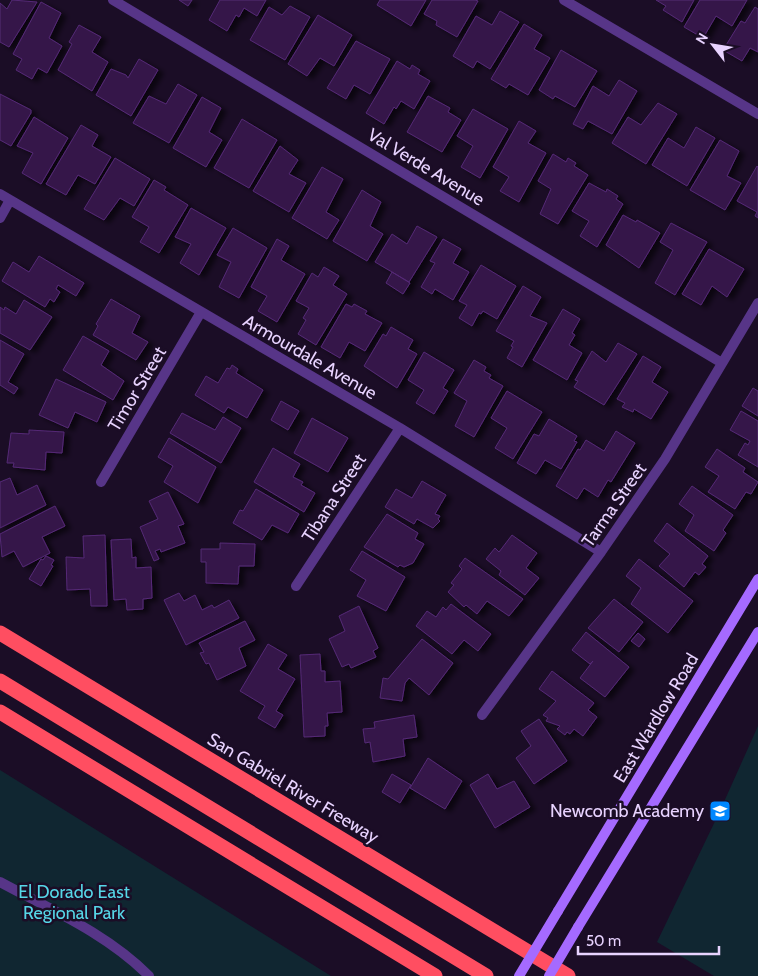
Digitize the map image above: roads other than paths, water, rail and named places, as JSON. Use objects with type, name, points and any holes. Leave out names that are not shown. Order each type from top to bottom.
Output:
[{"type":"highway","name":"San Gabriel River Freeway","points":[[0,633],[568,976]]},
{"type":"highway","points":[[0,681],[486,976]]},
{"type":"highway","points":[[0,712],[435,976]]},
{"type":"main road","name":"East Wardlow Road","points":[[519,976],[758,579]]},
{"type":"main road","points":[[549,976],[758,632]]},
{"type":"street","name":"Val Verde Avenue","points":[[113,0],[722,363]]},
{"type":"street","points":[[564,0],[758,114]]},
{"type":"street","name":"Armourdale Avenue","points":[[0,194],[400,428],[601,552]]},
{"type":"street","points":[[0,218],[10,200]]},
{"type":"street","name":"Tarma Street","points":[[482,715],[601,552],[665,459],[758,303]]},
{"type":"street","name":"Timor Street","points":[[101,482],[201,312]]},
{"type":"street","name":"Tibana Street","points":[[296,586],[400,428]]},
{"type":"street","points":[[0,882],[104,939],[132,960],[149,976]]},
{"type":"place","name":"Newcomb Academy","points":[[720,811]]},
{"type":"park label","name":"El Dorado East Regional Park","points":[[74,902]]}]
